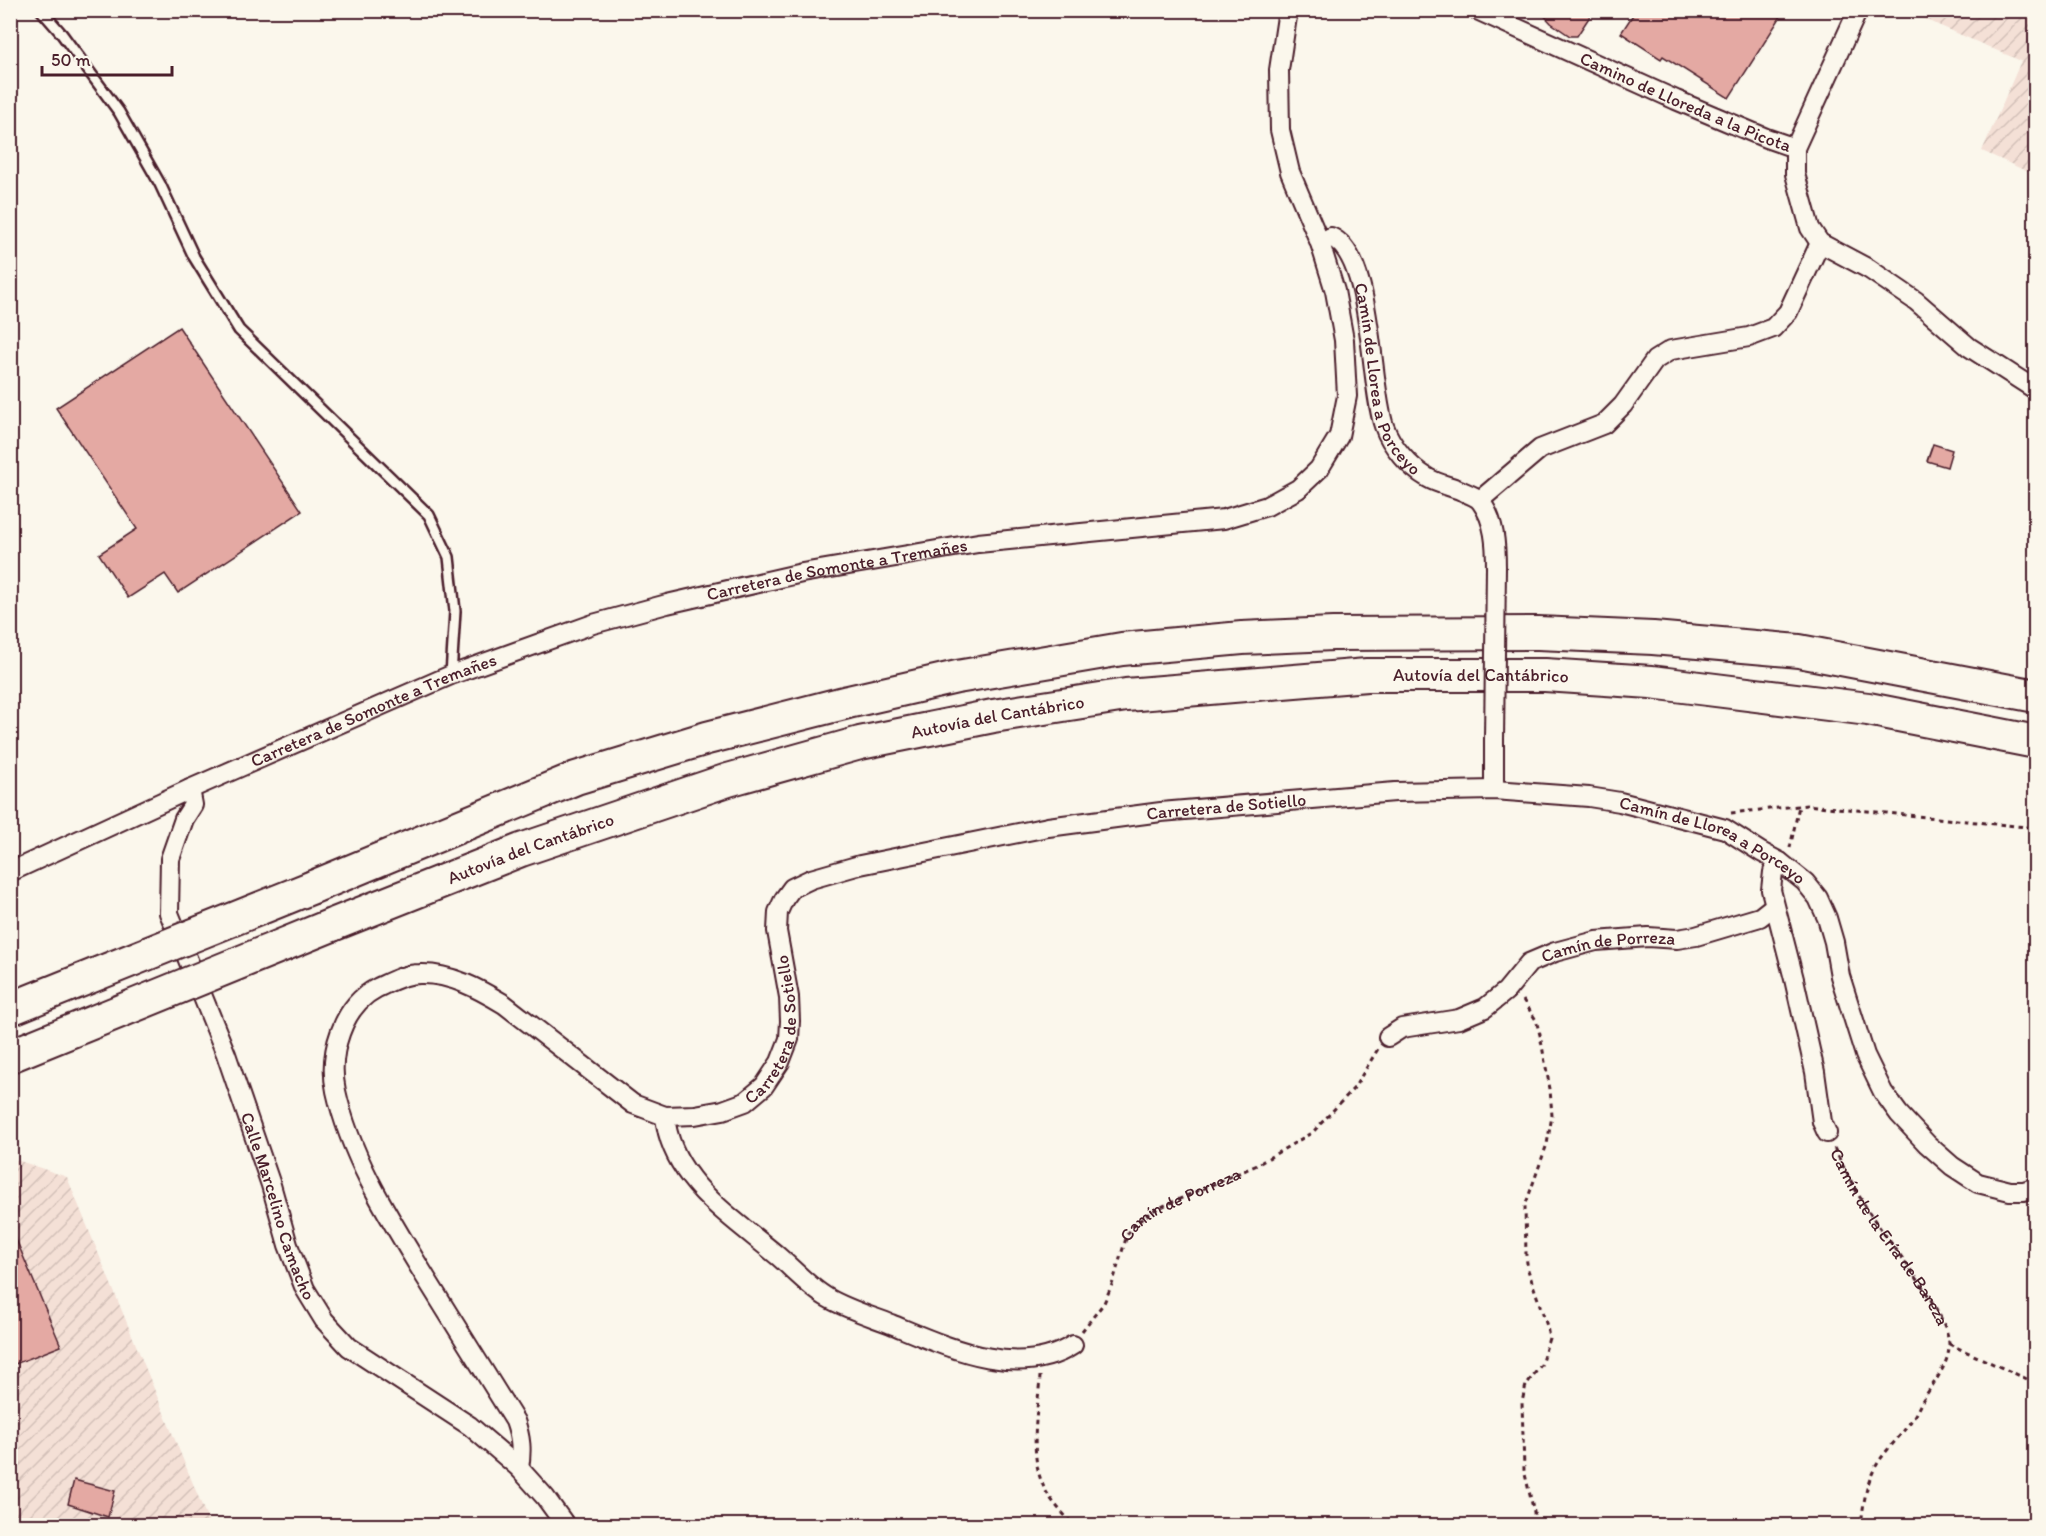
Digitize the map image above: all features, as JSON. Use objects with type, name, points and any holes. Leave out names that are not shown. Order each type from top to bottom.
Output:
[{"type":"highway","points":[[10,1009],[576,778],[707,738],[848,702],[957,677],[1122,649],[1242,638],[1333,634],[1538,633],[1653,638],[1799,651],[1880,651],[2036,679]]},
{"type":"highway","points":[[1799,651],[2036,696]]},
{"type":"highway","name":"Autovía del Cantábrico","points":[[10,1056],[521,850],[728,780],[860,743],[993,716],[1126,695],[1367,675],[1545,675],[1651,682],[1868,708],[2036,742]]},
{"type":"street","name":"Carretera de Somonte a Tremañes","points":[[10,872],[190,789],[451,675],[593,624],[667,604],[802,573],[978,543],[1224,519],[1267,506],[1298,489],[1319,469],[1339,436],[1347,396],[1344,340],[1335,291],[1320,243],[1285,153],[1278,102],[1279,70],[1288,10]]},
{"type":"street","name":"Camino de Lloreda a la Picota","points":[[1477,10],[1677,100],[1795,148],[1795,174],[1810,228],[1820,243]]},
{"type":"street","points":[[1795,148],[1858,10]]},
{"type":"street","name":"Camín de Llorea a Porceyo","points":[[1320,243],[1331,237],[1339,241],[1351,258],[1363,289],[1380,414],[1387,435],[1404,459],[1428,478],[1452,486],[1480,500]]},
{"type":"street","points":[[1494,790],[1496,546],[1492,522],[1480,500],[1540,450],[1604,424],[1623,405],[1655,360],[1671,350],[1749,337],[1773,328],[1788,312],[1820,243],[1869,269],[1916,301],[1969,346],[2036,390]]},
{"type":"street","name":"Calle Marcelino Camacho","points":[[190,789],[193,805],[184,819],[170,859],[169,913],[226,1054],[304,1289],[324,1320],[349,1347],[470,1426],[519,1468],[545,1497],[566,1526]]},
{"type":"street","name":"Camín de Llorea a Porceyo","points":[[1494,790],[1589,797],[1620,802],[1712,825],[1725,830],[1780,862],[1805,882],[1818,898],[1827,918],[1840,976],[1865,1055],[1883,1092],[1899,1114],[1927,1144],[1952,1166],[1978,1183],[2010,1191],[2024,1191],[2036,1187]]},
{"type":"street","name":"Carretera de Sotiello","points":[[519,1468],[522,1452],[521,1437],[514,1421],[368,1180],[345,1122],[336,1089],[334,1064],[341,1032],[351,1009],[373,990],[397,978],[419,974],[448,978],[482,991],[504,1004],[633,1104],[665,1116],[695,1115],[723,1110],[745,1102],[764,1086],[780,1062],[789,1039],[790,1022],[789,997],[777,931],[778,912],[792,888],[811,879],[861,865],[1059,825],[1161,812],[1395,792],[1494,790]]},
{"type":"street","name":"Camín de la Ería de Bareza","points":[[1780,862],[1773,872],[1771,890],[1794,979],[1815,1072],[1822,1122],[1827,1133]]},
{"type":"street","name":"Camín de Porreza","points":[[1388,1037],[1402,1028],[1459,1019],[1485,1008],[1529,963],[1555,952],[1596,941],[1648,937],[1677,939],[1696,936],[1760,917],[1774,906]]},
{"type":"street","points":[[665,1116],[671,1144],[690,1178],[711,1199],[826,1297],[928,1339],[994,1359],[1041,1359],[1060,1353],[1073,1345]]},
{"type":"lane","points":[[41,10],[61,33],[119,112],[160,184],[194,258],[239,330],[429,515],[449,557],[455,611],[451,675]]},
{"type":"path","points":[[1712,825],[1730,813],[1807,805],[2036,828]]},
{"type":"path","points":[[1780,862],[1790,848],[1799,806]]},
{"type":"path","points":[[1510,985],[1520,994],[1536,1020],[1552,1116],[1547,1144],[1525,1206],[1528,1270],[1549,1338],[1541,1365],[1526,1385],[1522,1402],[1524,1470],[1535,1526]]},
{"type":"path","name":"Camín de Porreza","points":[[1073,1345],[1104,1303],[1123,1247],[1134,1225],[1152,1211],[1255,1166],[1313,1132],[1354,1088],[1374,1053],[1388,1037]]},
{"type":"path","name":"Camín de la Ería de Bareza","points":[[1827,1133],[1845,1172],[1870,1213],[1934,1307],[1945,1328],[1949,1344],[1942,1368],[1909,1424],[1884,1454],[1873,1472],[1861,1526]]},
{"type":"path","points":[[1949,1344],[2027,1379],[2036,1387]]},
{"type":"path","points":[[1041,1359],[1035,1447],[1040,1478],[1047,1493],[1074,1526]]},
{"type":"shaded area","points":[[1906,11],[2035,11],[2035,175],[1982,151],[2021,61]]},
{"type":"shaded area","points":[[11,1158],[67,1177],[210,1525],[11,1526]]},
{"type":"building","points":[[1539,10],[1594,10],[1577,36],[1570,36],[1551,23]]},
{"type":"building","points":[[1636,10],[1785,10],[1729,98],[1663,56],[1661,59],[1621,33]]},
{"type":"building","points":[[179,327],[302,511],[178,593],[165,574],[128,598],[99,554],[137,529],[56,408]]},
{"type":"building","points":[[1933,444],[1952,450],[1947,467],[1927,461]]},
{"type":"building","points":[[10,1225],[61,1346],[10,1366]]},
{"type":"building","points":[[74,1480],[115,1491],[108,1517],[68,1504]]}]
